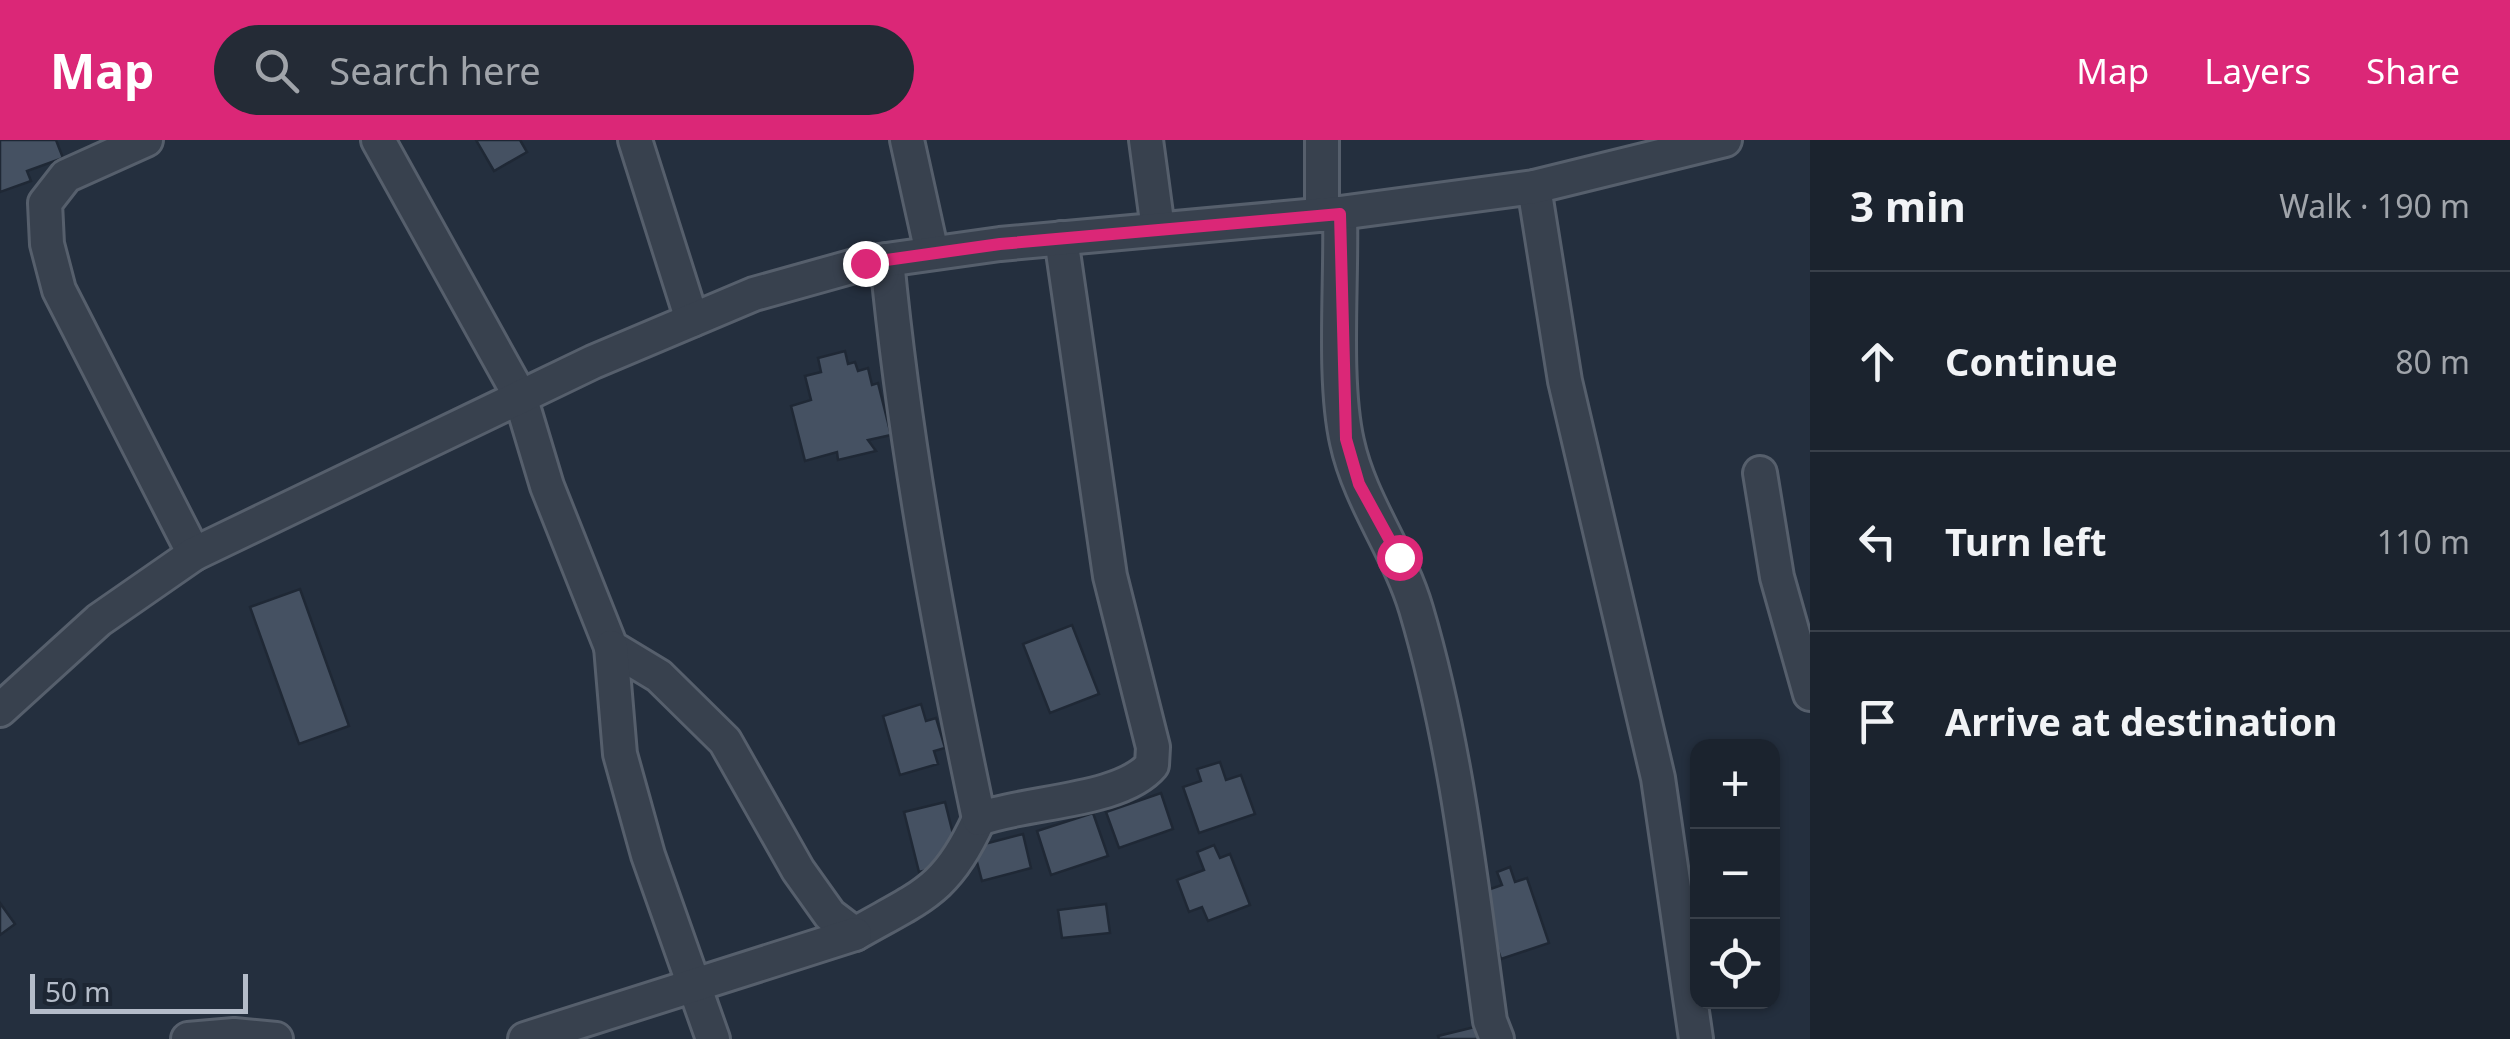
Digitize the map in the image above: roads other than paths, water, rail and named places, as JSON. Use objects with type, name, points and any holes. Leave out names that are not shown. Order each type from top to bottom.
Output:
[{"type":"street","points":[[146,140],[66,176],[45,203],[47,244],[59,290],[194,554]]},
{"type":"street","points":[[378,140],[520,396],[547,486],[611,647],[620,754],[648,856],[713,1039]]},
{"type":"street","points":[[635,140],[692,320]]},
{"type":"street","points":[[907,140],[932,254]]},
{"type":"street","points":[[1146,140],[1158,229]]},
{"type":"street","points":[[1322,140],[1331,214],[1346,439],[1359,484],[1399,557],[1436,685],[1456,784],[1490,1021],[1497,1039]]},
{"type":"street","points":[[0,710],[99,620],[194,554],[520,396],[754,294],[887,260],[1060,238],[1331,214],[1534,187],[1725,140]]},
{"type":"street","points":[[1534,187],[1565,381],[1658,778],[1696,1039]]},
{"type":"street","points":[[979,819],[1012,807],[1122,787],[1152,765],[1153,747],[1110,576],[1060,238]]},
{"type":"street","points":[[525,1039],[855,934],[936,888],[960,862],[979,819],[935,589],[894,335],[887,260]]},
{"type":"street","points":[[1760,473],[1777,577],[1810,694]]},
{"type":"street","points":[[611,647],[659,676],[725,741],[798,870],[830,915],[855,934]]},
{"type":"street","points":[[188,1039],[234,1035],[276,1039]]}]
